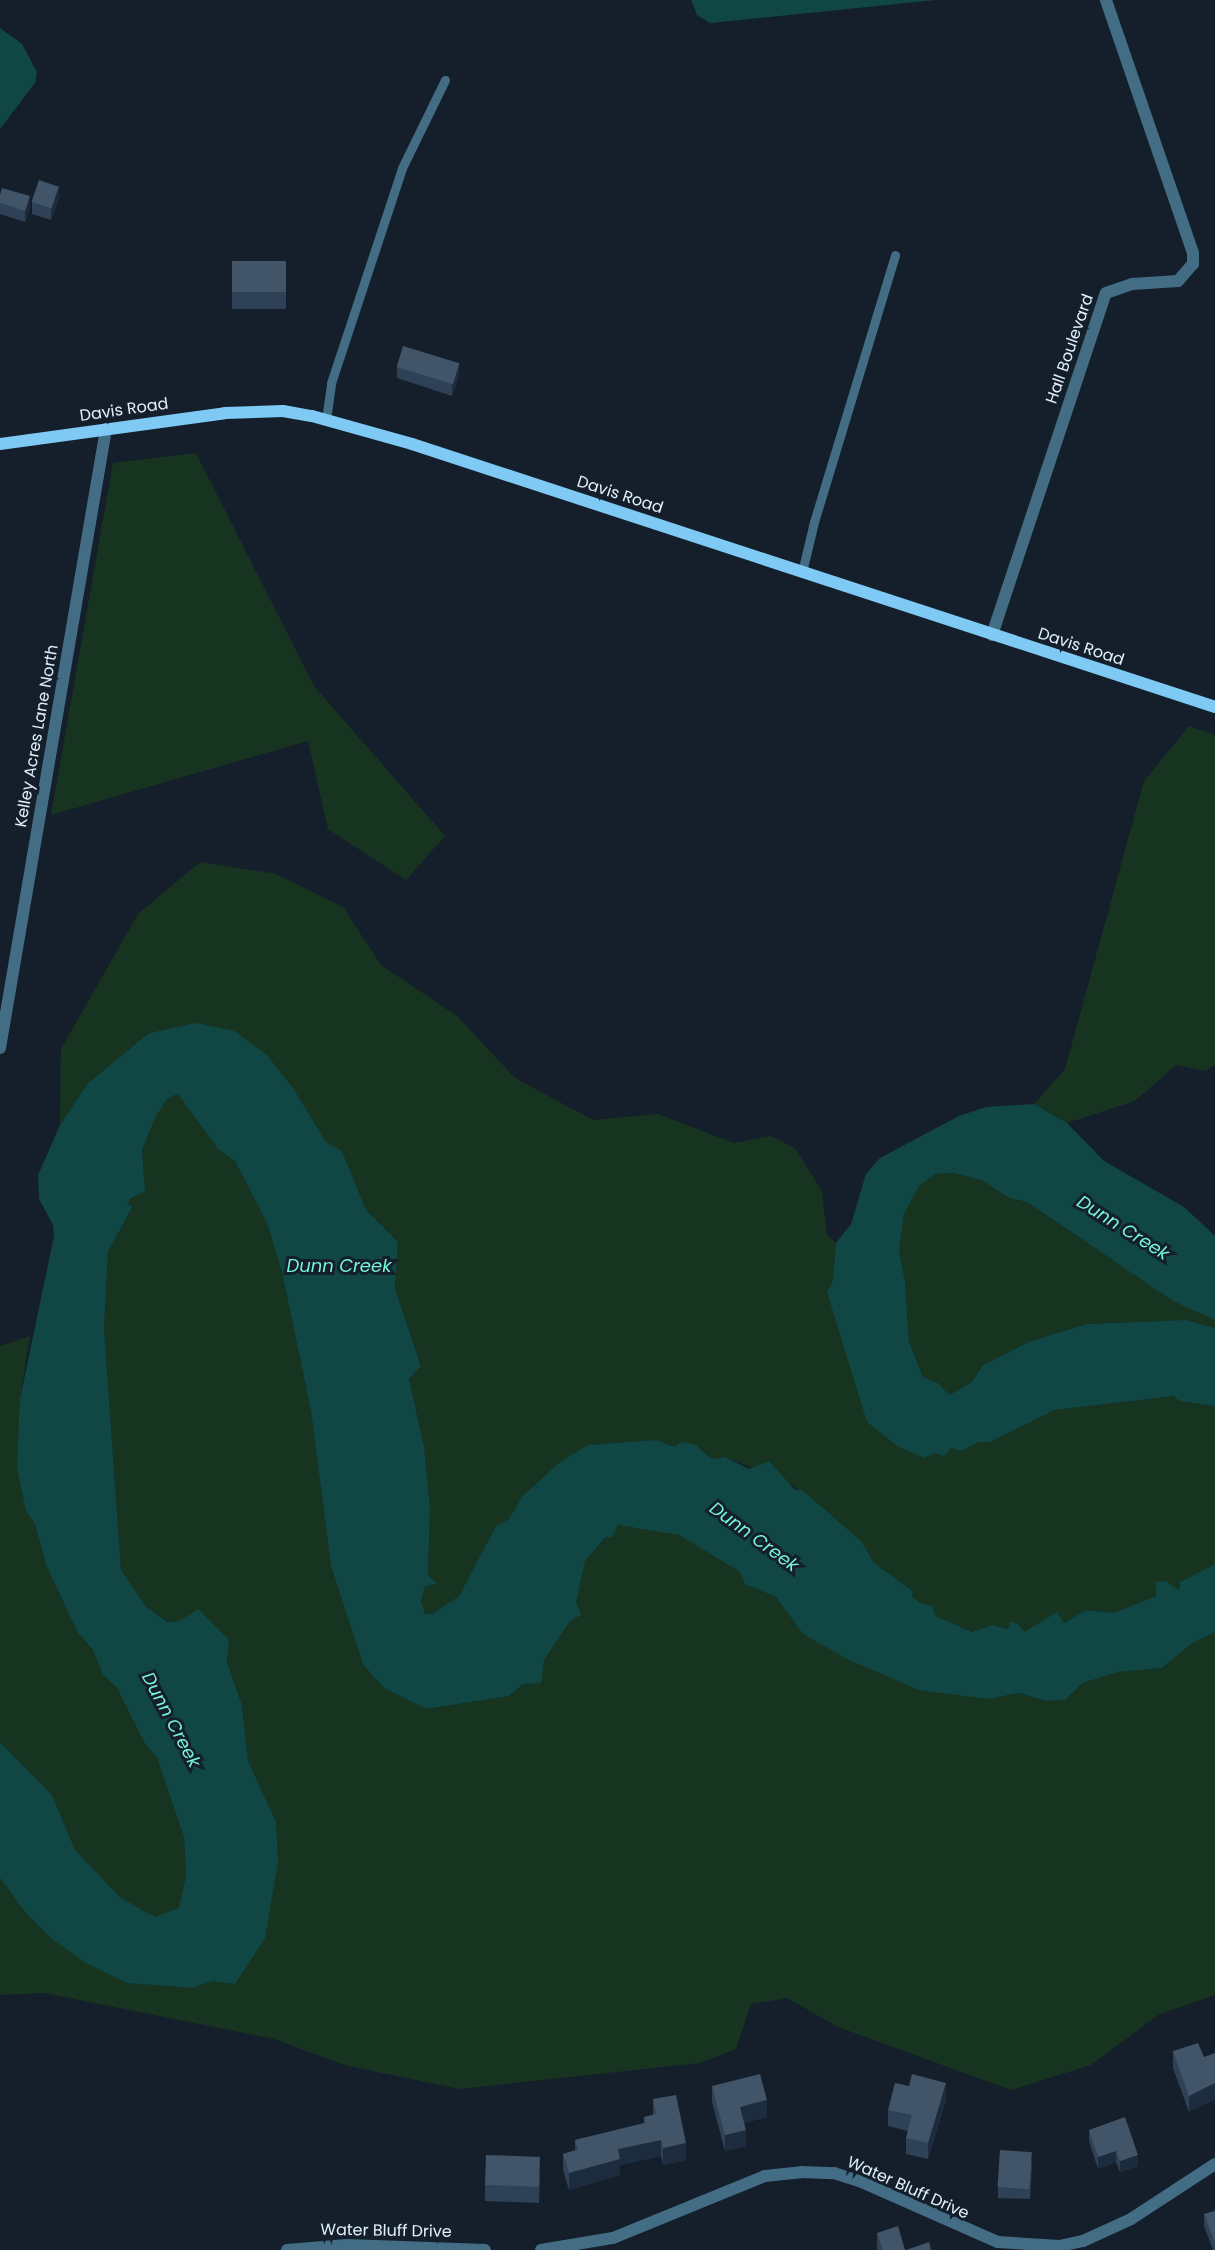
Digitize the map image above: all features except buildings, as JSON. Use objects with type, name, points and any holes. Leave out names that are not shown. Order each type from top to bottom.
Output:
[{"type":"street","name":"Hall Boulevard","points":[[992,635],[1106,293],[1132,284],[1178,281],[1193,264],[1193,253],[1106,0]]},
{"type":"street","name":"Davis Road","points":[[0,444],[254,411],[283,411],[326,420],[412,444],[1215,707]]},
{"type":"street","name":"Kelley Acres Lane North","points":[[0,1048],[106,429]]},
{"type":"street","name":"Water Bluff Drive","points":[[541,2250],[613,2238],[765,2176],[801,2172],[834,2173],[864,2183],[998,2242],[1059,2246],[1083,2241],[1131,2219],[1215,2164]]},
{"type":"street","name":"Water Bluff Drive","points":[[287,2250],[347,2245],[485,2250]]},
{"type":"lane","points":[[326,420],[331,383],[402,168],[445,80]]},
{"type":"lane","points":[[802,573],[814,522],[895,255]]},
{"type":"shaded area","points":[[196,453],[314,686],[445,836],[406,880],[328,829],[308,741],[51,815],[113,463]]},
{"type":"shaded area","points":[[1189,726],[1215,735],[1215,1065],[1205,1071],[1176,1065],[1135,1101],[1067,1123],[1034,1104],[1065,1069],[1144,781]]},
{"type":"shaded area","points":[[200,862],[276,874],[343,907],[381,965],[457,1016],[515,1078],[593,1120],[658,1114],[734,1143],[771,1136],[795,1148],[822,1191],[827,1235],[836,1243],[833,1280],[827,1292],[846,1343],[934,1453],[951,1448],[962,1451],[979,1442],[990,1442],[1055,1410],[1173,1396],[1215,1406],[1215,1564],[1180,1582],[1179,1590],[1155,1583],[1156,1596],[1114,1613],[1086,1610],[1064,1623],[1056,1613],[1024,1632],[992,1625],[972,1632],[936,1616],[932,1606],[920,1603],[912,1596],[913,1591],[874,1563],[862,1542],[788,1482],[725,1457],[711,1459],[696,1445],[675,1447],[654,1440],[588,1445],[522,1497],[509,1519],[496,1526],[459,1596],[432,1614],[424,1614],[421,1601],[425,1586],[437,1584],[428,1575],[430,1508],[424,1446],[409,1379],[421,1365],[395,1289],[398,1242],[366,1210],[342,1151],[326,1142],[295,1091],[197,1023],[149,1033],[87,1084],[60,1125],[61,1049],[138,914]]},
{"type":"shaded area","points":[[178,1094],[218,1149],[235,1161],[267,1223],[282,1272],[311,1411],[331,1566],[363,1663],[384,1688],[426,1709],[509,1696],[544,1660],[570,1621],[585,1561],[618,1525],[679,1535],[740,1572],[745,1584],[776,1597],[803,1634],[988,1699],[1019,1693],[1045,1701],[1065,1700],[1083,1683],[1118,1672],[1162,1668],[1191,1644],[1215,1632],[1215,1995],[1160,2014],[1091,2065],[1011,2090],[838,2027],[787,1998],[751,2004],[736,2049],[700,2063],[459,2089],[344,2065],[274,2039],[44,1993],[0,1995],[0,1878],[25,1912],[53,1940],[127,1983],[192,1988],[213,1981],[235,1984],[276,1822],[248,1761],[242,1705],[227,1662],[229,1640],[179,1621],[169,1622],[146,1607],[121,1570],[104,1328],[108,1252],[133,1207],[126,1205],[131,1198],[145,1192],[142,1150],[156,1116],[168,1098]]},
{"type":"shaded area","points":[[953,1173],[982,1180],[1009,1198],[1027,1202],[1173,1301],[1215,1320],[1215,1328],[1184,1320],[1087,1324],[1028,1342],[982,1366],[972,1382],[948,1395],[938,1383],[923,1377],[909,1342],[905,1281],[899,1250],[904,1214],[919,1186],[936,1174]]},
{"type":"shaded area","points":[[30,1336],[20,1399],[26,1511],[35,1524],[46,1565],[78,1633],[93,1650],[103,1675],[117,1688],[144,1742],[157,1758],[184,1837],[186,1876],[179,1908],[155,1917],[120,1897],[75,1850],[52,1795],[0,1742],[0,1346]]},
{"type":"water","points":[[691,0],[936,0],[710,23],[697,15]]},
{"type":"water","points":[[0,28],[22,44],[37,72],[35,83],[0,129]]},
{"type":"water","name":"Dunn Creek","points":[[196,1023],[234,1031],[267,1055],[295,1091],[326,1142],[342,1151],[366,1210],[398,1242],[395,1289],[421,1366],[409,1379],[424,1446],[430,1508],[428,1575],[437,1584],[425,1586],[421,1601],[425,1614],[432,1614],[459,1596],[496,1526],[509,1519],[522,1497],[559,1463],[588,1445],[655,1440],[675,1447],[681,1442],[696,1445],[711,1459],[725,1457],[749,1469],[769,1461],[795,1490],[802,1490],[862,1542],[874,1563],[913,1591],[912,1596],[920,1603],[932,1606],[936,1616],[972,1632],[992,1625],[1008,1629],[1010,1622],[1017,1623],[1024,1632],[1057,1612],[1064,1623],[1086,1610],[1114,1613],[1156,1596],[1155,1582],[1165,1581],[1179,1590],[1180,1582],[1215,1564],[1215,1632],[1191,1644],[1162,1668],[1118,1672],[1083,1683],[1065,1700],[1045,1701],[1019,1693],[988,1699],[919,1690],[851,1661],[803,1634],[776,1597],[745,1584],[740,1572],[679,1535],[618,1525],[612,1537],[606,1537],[585,1561],[576,1602],[581,1615],[570,1621],[544,1660],[541,1683],[523,1684],[509,1696],[426,1709],[384,1688],[363,1664],[331,1566],[311,1411],[282,1272],[267,1223],[235,1161],[218,1149],[178,1094],[168,1098],[156,1116],[142,1150],[145,1192],[131,1198],[127,1204],[133,1206],[108,1252],[104,1328],[121,1570],[146,1607],[168,1622],[179,1621],[198,1609],[229,1640],[227,1662],[242,1705],[248,1761],[276,1822],[278,1862],[265,1938],[235,1984],[213,1981],[192,1988],[127,1983],[88,1964],[53,1940],[25,1912],[0,1878],[0,1742],[52,1795],[75,1850],[120,1897],[155,1917],[179,1908],[186,1876],[184,1837],[157,1758],[144,1742],[117,1688],[103,1675],[93,1650],[78,1633],[46,1565],[35,1524],[26,1511],[17,1467],[20,1399],[54,1236],[53,1225],[39,1199],[38,1175],[60,1125],[87,1084],[149,1033]]},
{"type":"water","name":"Dunn Creek","points":[[1034,1104],[1067,1123],[1104,1161],[1184,1207],[1215,1236],[1215,1320],[1173,1301],[1027,1202],[1009,1198],[982,1180],[953,1173],[936,1174],[919,1186],[904,1214],[899,1250],[905,1281],[909,1342],[923,1377],[938,1383],[949,1395],[972,1382],[982,1366],[1028,1342],[1087,1324],[1185,1320],[1215,1328],[1215,1406],[1180,1401],[1173,1396],[1055,1410],[990,1442],[979,1442],[962,1451],[951,1448],[944,1456],[934,1453],[925,1458],[899,1447],[867,1422],[827,1292],[833,1280],[836,1243],[851,1224],[866,1174],[880,1158],[959,1116],[986,1107]]}]
